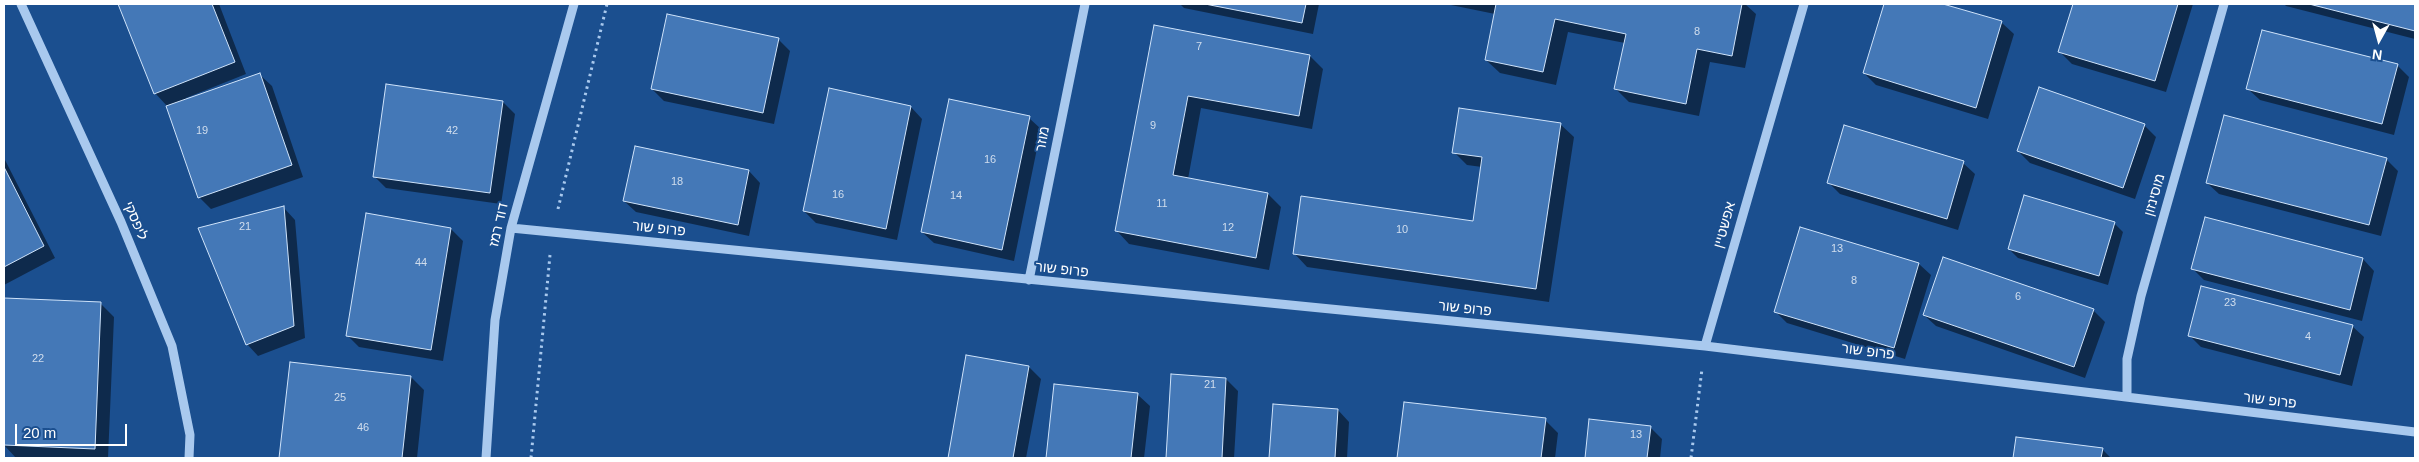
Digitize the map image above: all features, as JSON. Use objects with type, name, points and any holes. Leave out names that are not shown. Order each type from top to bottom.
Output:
[{"type":"street","name":"ליפסקי","points":[[22,4],[121,222],[172,346],[190,436],[189,458]]},
{"type":"street","name":"דוד רמז","points":[[486,458],[495,320],[511,228],[574,4]]},
{"type":"street","name":"מוזר","points":[[1029,280],[1084,4]]},
{"type":"street","name":"אפשטיין","points":[[1705,346],[1804,4]]},
{"type":"street","name":"מוסינזון","points":[[2127,397],[2127,359],[2141,296],[2224,4]]},
{"type":"street","name":"פרופ שור","points":[[511,228],[1705,346],[2415,432]]},
{"type":"path","points":[[1691,458],[1705,346]]},
{"type":"building","points":[[118,4],[212,4],[235,62],[154,94]]},
{"type":"building","points":[[1205,4],[1306,4],[1302,23]]},
{"type":"building","points":[[1496,4],[1742,4],[1732,56],[1697,49],[1686,104],[1614,89],[1626,34],[1555,19],[1543,72],[1485,60]]},
{"type":"building","points":[[1884,4],[1943,4],[2002,21],[1976,108],[1863,73]]},
{"type":"building","points":[[2073,4],[2178,4],[2155,81],[2058,52]]},
{"type":"building","points":[[2309,4],[2415,4],[2415,31]]},
{"type":"building","points":[[667,14],[779,38],[763,113],[651,89]]},
{"type":"building","points":[[1154,25],[1310,55],[1299,116],[1188,96],[1173,175],[1268,193],[1256,258],[1115,231]]},
{"type":"building","points":[[2262,30],[2398,64],[2382,124],[2246,89]]},
{"type":"building","points":[[260,73],[292,165],[198,198],[166,106]]},
{"type":"building","points":[[386,84],[503,101],[490,193],[373,177]]},
{"type":"building","points":[[2039,87],[2145,124],[2123,188],[2017,151]]},
{"type":"building","points":[[829,88],[911,106],[886,229],[803,211]]},
{"type":"building","points":[[949,99],[1030,116],[1002,250],[921,232]]},
{"type":"building","points":[[1459,108],[1561,123],[1536,289],[1293,254],[1301,196],[1473,221],[1482,157],[1452,153]]},
{"type":"building","points":[[2224,115],[2387,158],[2369,225],[2206,183]]},
{"type":"building","points":[[1844,125],[1964,161],[1947,219],[1827,183]]},
{"type":"building","points":[[635,146],[749,170],[738,225],[623,201]]},
{"type":"building","points":[[4,167],[44,246],[4,267]]},
{"type":"building","points":[[2024,195],[2115,222],[2099,276],[2008,249]]},
{"type":"building","points":[[284,206],[294,326],[246,345],[198,228]]},
{"type":"building","points":[[366,213],[451,228],[431,350],[346,336]]},
{"type":"building","points":[[2205,217],[2363,258],[2350,310],[2191,269]]},
{"type":"building","points":[[1800,227],[1919,263],[1894,348],[1774,312]]},
{"type":"building","points":[[1943,257],[2094,309],[2074,367],[1923,315]]},
{"type":"building","points":[[2201,286],[2353,325],[2340,375],[2188,336]]},
{"type":"building","points":[[4,298],[101,302],[95,449],[4,445]]},
{"type":"building","points":[[966,355],[1029,366],[1013,458],[948,458]]},
{"type":"building","points":[[290,362],[411,376],[402,458],[279,458]]},
{"type":"building","points":[[1171,374],[1226,378],[1222,458],[1166,458]]},
{"type":"building","points":[[1054,384],[1138,393],[1131,458],[1046,458]]},
{"type":"building","points":[[1404,402],[1546,418],[1541,458],[1397,458]]},
{"type":"building","points":[[1273,404],[1338,409],[1335,458],[1269,458]]},
{"type":"building","points":[[1589,419],[1651,426],[1647,458],[1585,458]]},
{"type":"building","points":[[2016,437],[2103,448],[2101,458],[2013,458]]}]
